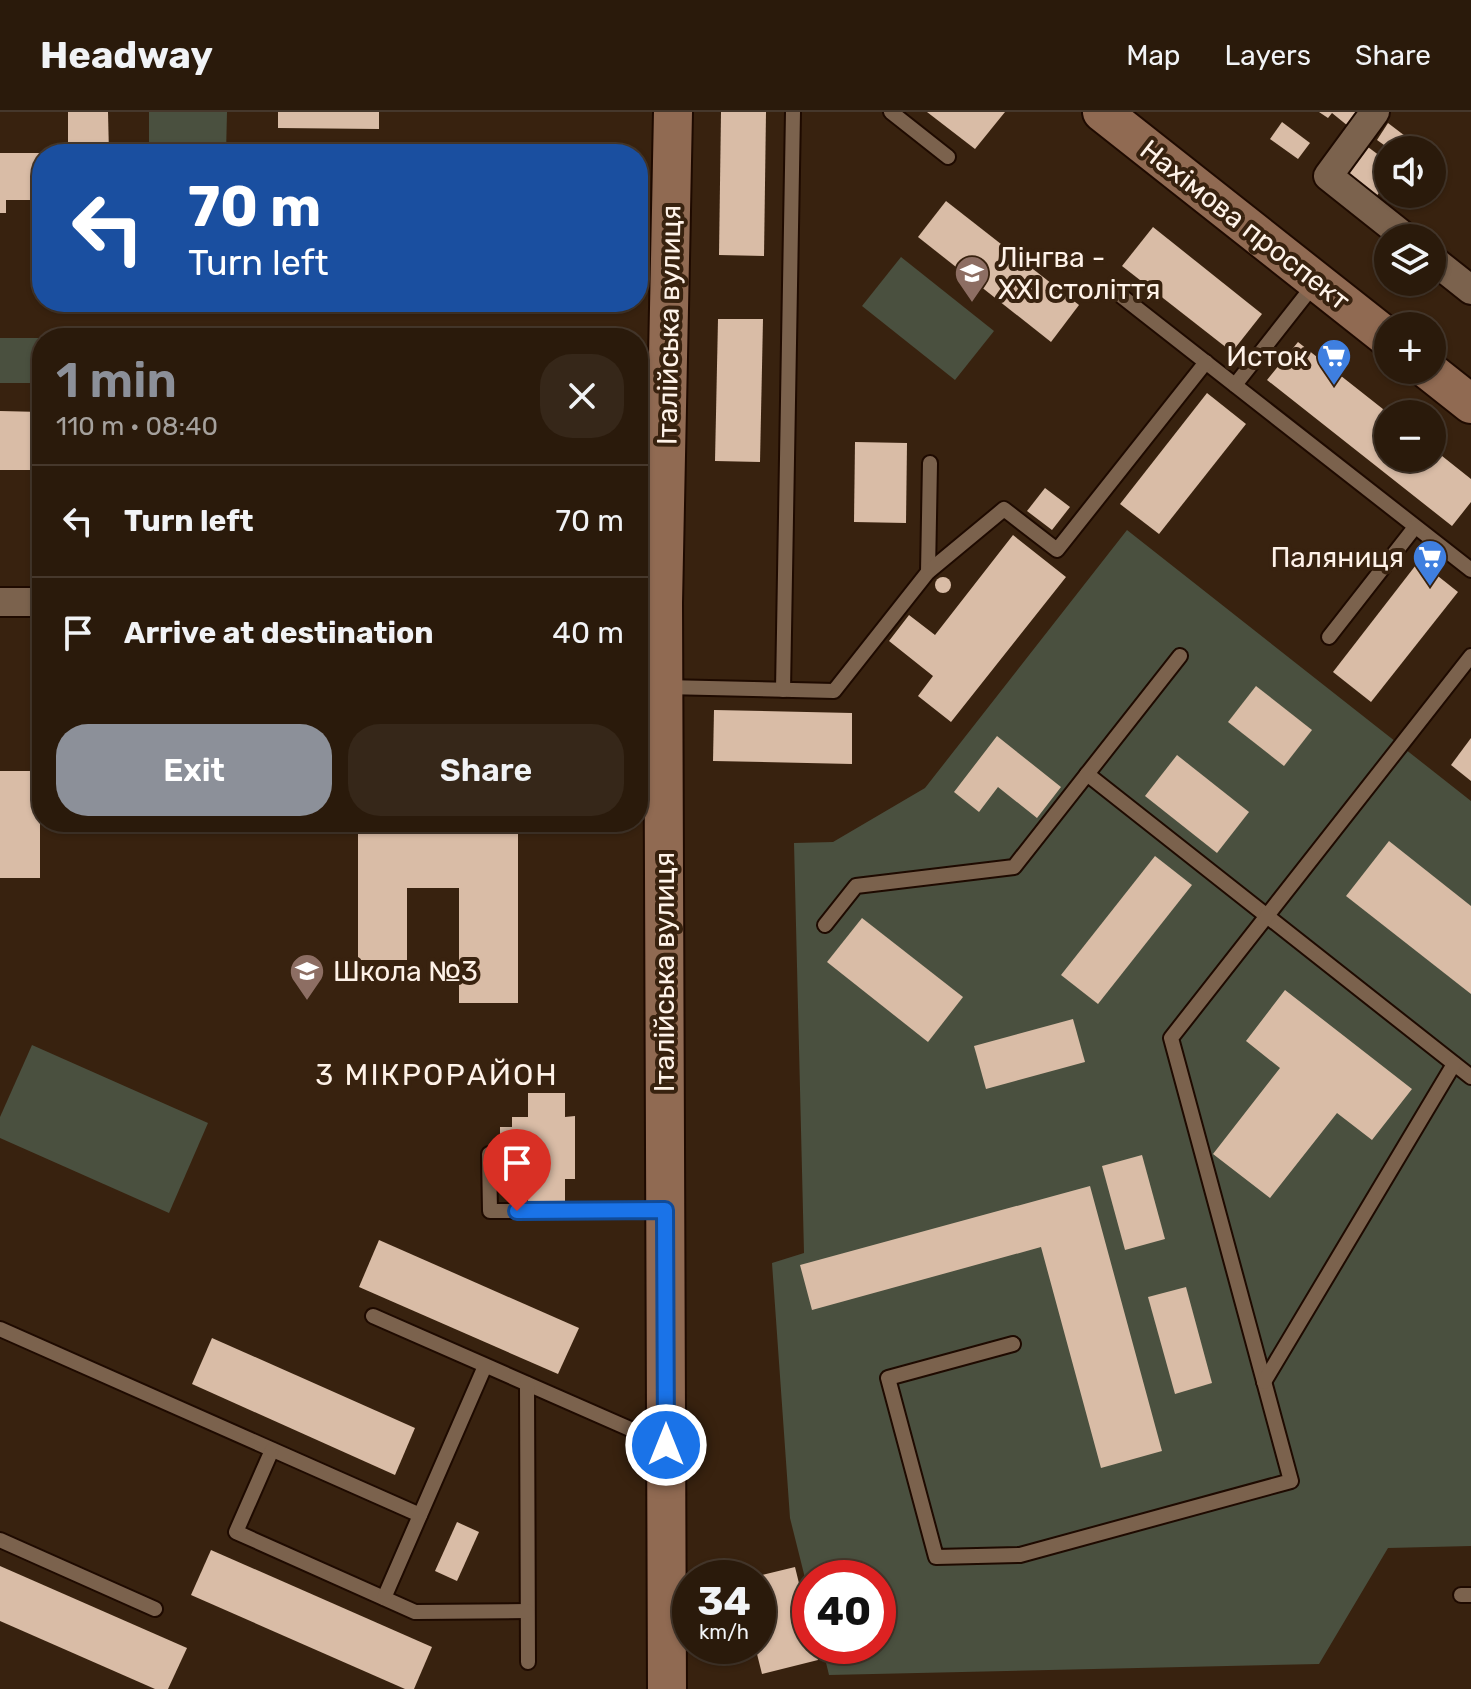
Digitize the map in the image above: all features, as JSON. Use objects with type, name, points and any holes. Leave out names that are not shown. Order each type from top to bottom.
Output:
[{"type":"street","name":"Італійська вулиця","points":[[667,1689],[664,687],[650,603],[673,112]]},
{"type":"street","name":"Нахімова проспект","points":[[1102,112],[1374,327]]},
{"type":"street","points":[[1375,112],[1328,176],[1388,224]]},
{"type":"street","points":[[1446,270],[1471,290]]},
{"type":"street","points":[[1446,384],[1471,404]]},
{"type":"street","points":[[0,602],[32,602]]},
{"type":"lane","points":[[783,690],[793,112]]},
{"type":"lane","points":[[891,112],[948,157]]},
{"type":"lane","points":[[1235,385],[1317,282]]},
{"type":"lane","points":[[1120,295],[1471,570]]},
{"type":"lane","points":[[664,687],[834,691],[928,572],[1004,509],[1057,550],[1206,362]]},
{"type":"lane","points":[[928,572],[930,463]]},
{"type":"lane","points":[[1329,637],[1415,527]]},
{"type":"lane","points":[[825,925],[856,886],[1014,867],[1180,656]]},
{"type":"lane","points":[[1013,1344],[888,1378],[936,1557],[1020,1555],[1291,1481],[1171,1038],[1471,656]]},
{"type":"lane","points":[[1087,774],[1471,1077]]},
{"type":"lane","points":[[1264,1382],[1454,1064]]},
{"type":"lane","points":[[489,1154],[490,1211],[665,1210]]},
{"type":"lane","points":[[373,1316],[666,1445]]},
{"type":"lane","points":[[2,1333],[420,1515]]},
{"type":"lane","points":[[384,1598],[485,1366]]},
{"type":"lane","points":[[527,1384],[528,1662]]},
{"type":"lane","points":[[272,1450],[236,1532],[415,1612],[527,1611]]},
{"type":"lane","points":[[0,1540],[155,1609]]},
{"type":"green space","points":[[149,112],[227,112],[226,144],[149,144]]},
{"type":"green space","points":[[901,257],[994,331],[955,380],[862,306]]},
{"type":"green space","points":[[0,338],[32,338],[32,383],[0,383]]},
{"type":"green space","points":[[1127,530],[1471,801],[1471,1546],[1388,1548],[1319,1664],[829,1675],[826,1664],[896,1664],[896,1560],[800,1560],[790,1518],[772,1263],[804,1253],[794,843],[833,842],[925,788]]},
{"type":"green space","points":[[32,1045],[208,1123],[169,1213],[0,1138],[0,1117]]},
{"type":"building","points":[[68,112],[108,112],[109,144],[68,144]]},
{"type":"building","points":[[278,112],[379,112],[379,129],[278,128]]},
{"type":"building","points":[[721,112],[766,112],[764,256],[719,255]]},
{"type":"building","points":[[927,112],[1005,112],[975,149]]},
{"type":"building","points":[[1319,112],[1358,112],[1348,126],[1332,113],[1328,118]]},
{"type":"building","points":[[1282,122],[1310,143],[1298,159],[1270,139]]},
{"type":"building","points":[[1388,123],[1405,136],[1380,136]]},
{"type":"building","points":[[1364,144],[1374,152],[1374,195],[1343,172]]},
{"type":"building","points":[[0,153],[32,153],[32,200],[6,200],[6,213],[0,213]]},
{"type":"building","points":[[946,201],[1079,305],[1051,342],[918,237]]},
{"type":"building","points":[[1153,227],[1262,314],[1232,352],[1122,266]]},
{"type":"building","points":[[718,319],[763,319],[760,462],[715,461]]},
{"type":"building","points":[[1298,342],[1374,402],[1374,464],[1267,380]]},
{"type":"building","points":[[1207,393],[1246,424],[1159,534],[1120,504]]},
{"type":"building","points":[[0,411],[32,412],[32,470],[0,470]]},
{"type":"building","points":[[855,442],[907,443],[906,523],[854,522]]},
{"type":"building","points":[[1446,459],[1471,479],[1471,502],[1452,526],[1384,472],[1446,472]]},
{"type":"building","points":[[1045,488],[1070,507],[1052,530],[1027,511]]},
{"type":"building","points":[[1013,535],[1066,577],[951,722],[918,696],[933,676],[889,641],[909,615],[935,635]]},
{"type":"building","points":[[1419,561],[1458,592],[1371,702],[1333,672]]},
{"type":"building","points":[[940,577],[946,577],[951,585],[949,591],[940,593],[935,588],[935,582]]},
{"type":"building","points":[[1256,686],[1312,730],[1284,766],[1228,722]]},
{"type":"building","points":[[714,710],[852,713],[852,764],[713,761]]},
{"type":"building","points":[[997,736],[1061,787],[1037,818],[998,787],[979,812],[954,792]]},
{"type":"building","points":[[1471,738],[1471,781],[1451,765]]},
{"type":"building","points":[[1177,755],[1249,812],[1217,853],[1145,796]]},
{"type":"building","points":[[0,771],[32,771],[32,832],[40,832],[40,878],[0,878]]},
{"type":"building","points":[[358,832],[518,832],[518,1003],[459,1003],[459,888],[407,888],[407,960],[358,960]]},
{"type":"building","points":[[1389,841],[1471,906],[1471,994],[1346,896]]},
{"type":"building","points":[[1155,856],[1192,885],[1098,1004],[1061,975]]},
{"type":"building","points":[[862,918],[963,997],[928,1042],[827,962]]},
{"type":"building","points":[[1285,990],[1412,1089],[1372,1140],[1337,1113],[1270,1198],[1213,1154],[1280,1068],[1246,1041]]},
{"type":"building","points":[[1073,1019],[1085,1062],[986,1089],[974,1046]]},
{"type":"building","points":[[528,1093],[565,1093],[565,1117],[575,1116],[575,1179],[565,1179],[565,1202],[528,1202],[528,1179],[513,1179],[513,1169],[500,1168],[500,1127],[512,1127],[512,1117],[528,1117]]},
{"type":"building","points":[[1142,1155],[1165,1239],[1125,1250],[1102,1166]]},
{"type":"building","points":[[1090,1186],[1162,1451],[1101,1468],[1041,1247],[812,1310],[800,1265]]},
{"type":"building","points":[[379,1240],[579,1328],[558,1374],[359,1287]]},
{"type":"building","points":[[1186,1287],[1212,1383],[1175,1394],[1148,1297]]},
{"type":"building","points":[[212,1338],[415,1428],[395,1475],[192,1384]]},
{"type":"building","points":[[457,1522],[479,1532],[457,1581],[435,1571]]},
{"type":"building","points":[[211,1550],[432,1647],[414,1689],[405,1689],[191,1595]]},
{"type":"building","points":[[0,1566],[187,1648],[168,1689],[155,1689],[0,1621]]},
{"type":"building","points":[[792,1568],[792,1664],[802,1664],[762,1674],[760,1664],[776,1664],[776,1572]]},
{"type":"place","name":"Лінгва - XXI століття","points":[[972,304]]},
{"type":"place","name":"Исток","points":[[1334,387]]},
{"type":"place","name":"Паляниця","points":[[1430,588]]},
{"type":"place","name":"Школа №3","points":[[307,1002]]},
{"type":"district","name":"3 МІКРОРАЙОН","points":[[437,1075]]},
{"type":"route","points":[[517,1211],[665,1210],[666,1445]]}]
